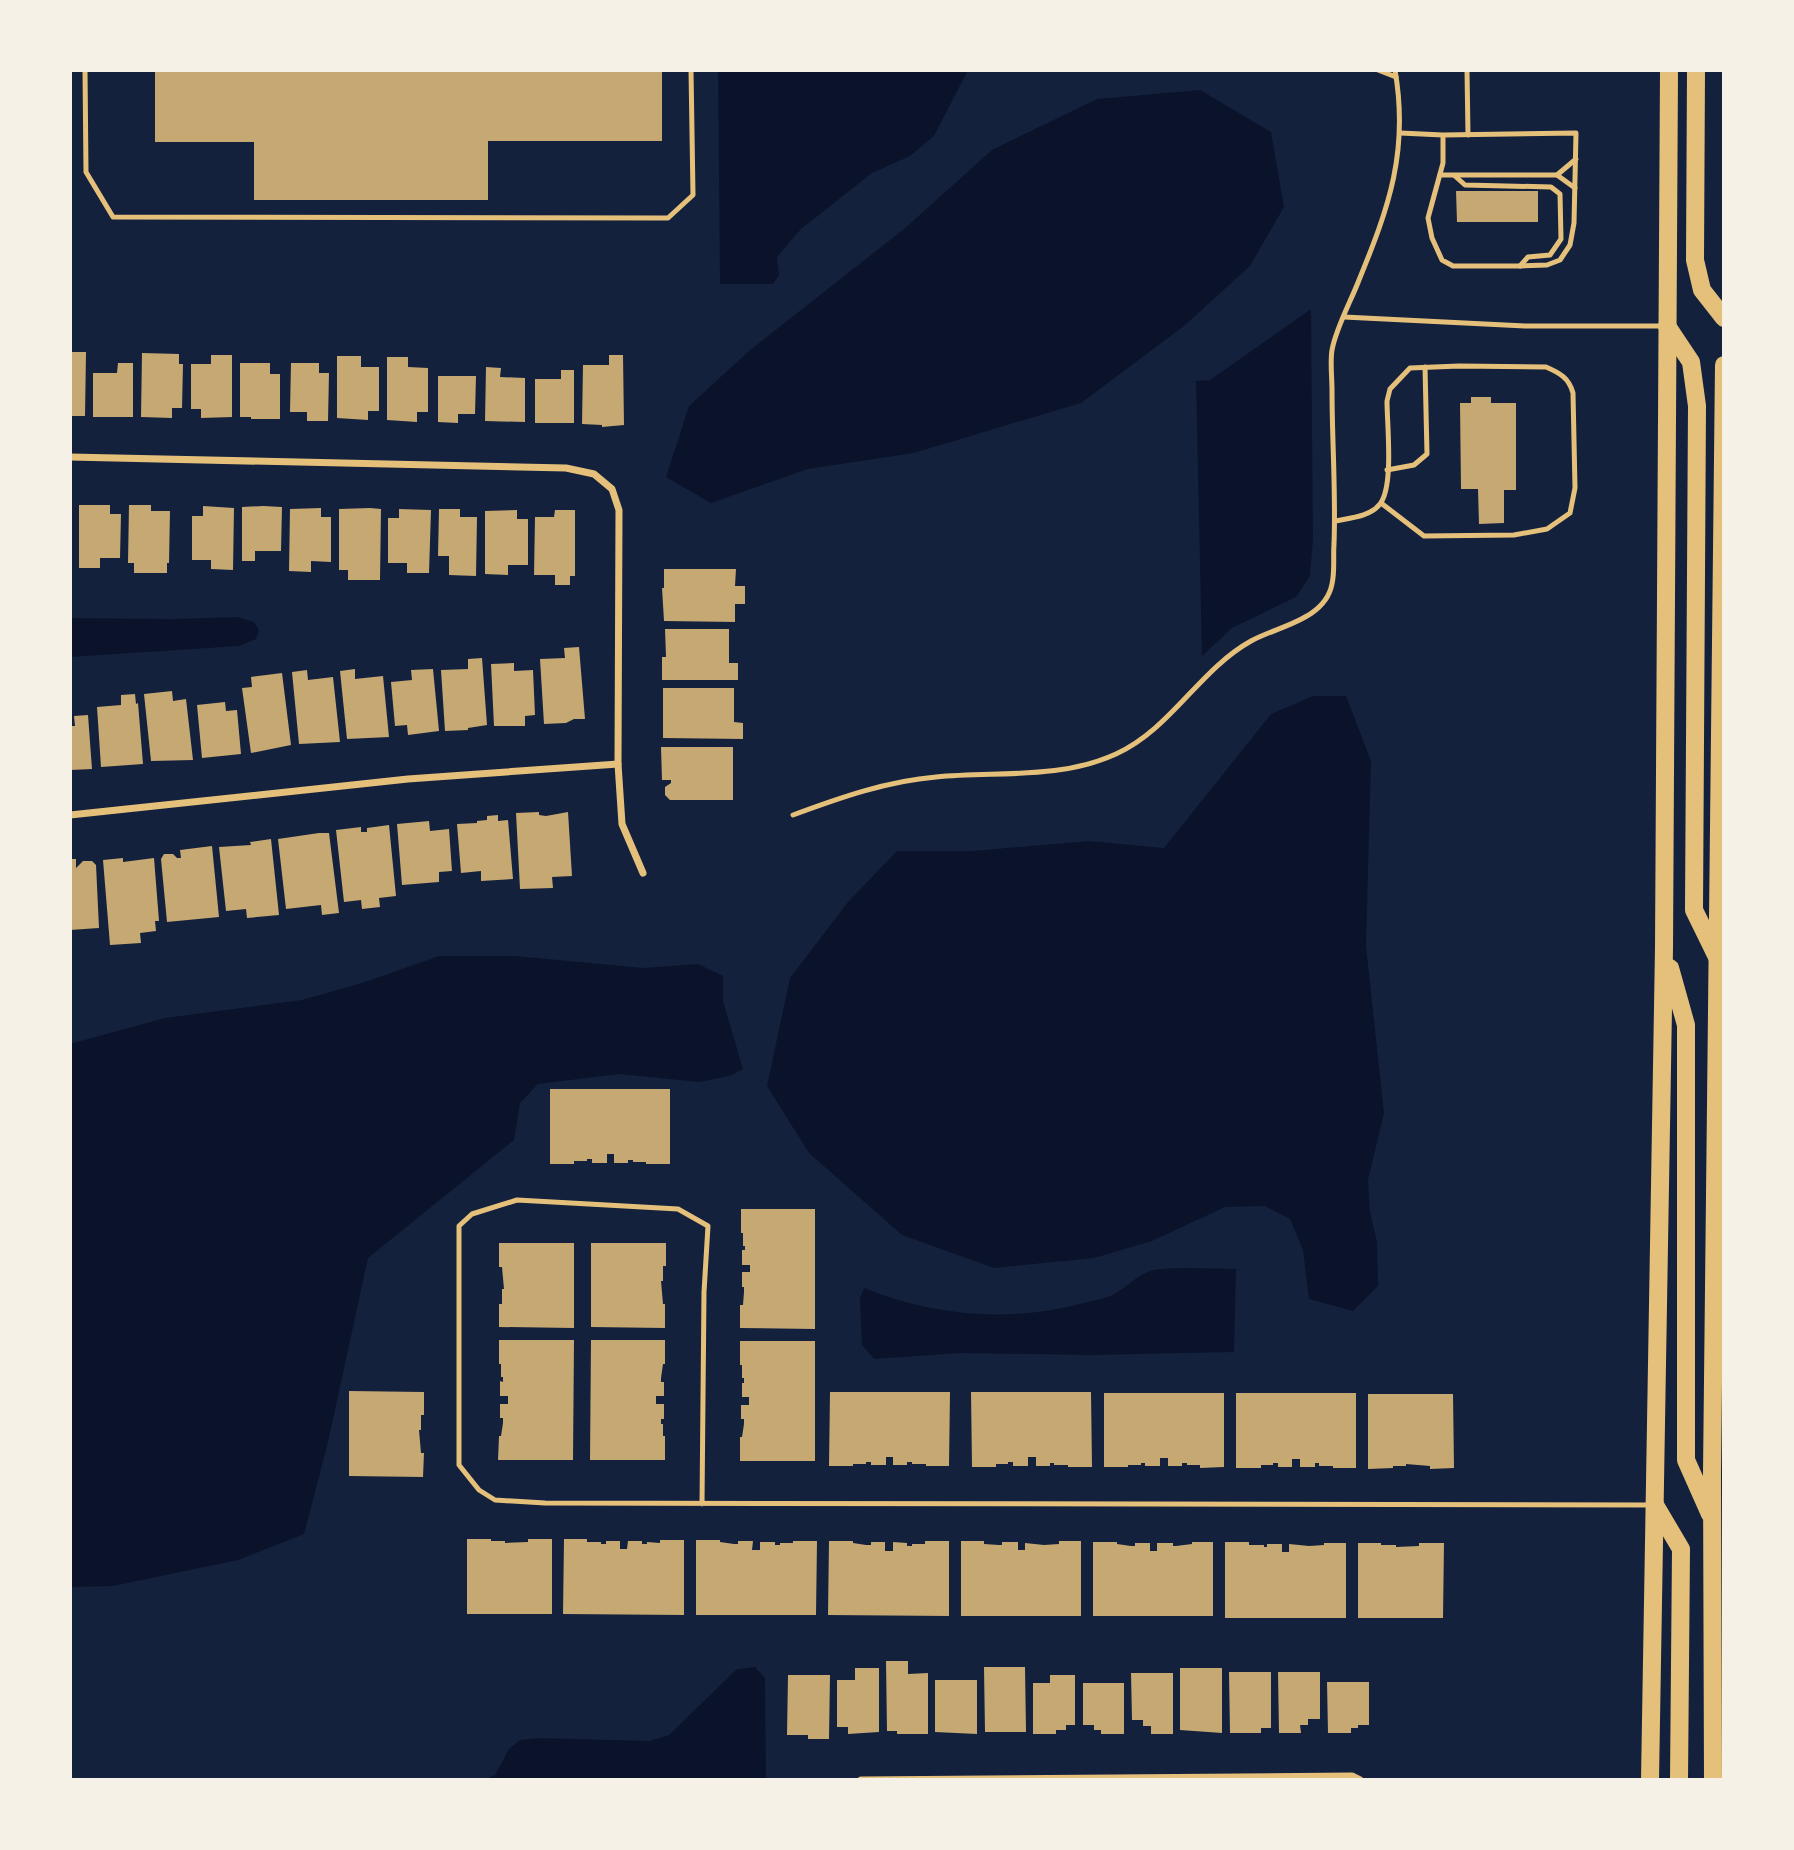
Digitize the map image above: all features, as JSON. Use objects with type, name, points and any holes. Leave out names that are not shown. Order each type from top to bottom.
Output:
[{"type":"main road","points":[[1650,1780],[1664,948],[1669,70]]},
{"type":"main road","points":[[1696,70],[1695,260],[1702,290],[1724,318]]},
{"type":"main road","points":[[1667,326],[1691,362],[1697,406],[1694,910],[1721,970]]},
{"type":"main road","points":[[1713,1780],[1719,1521],[1724,365]]},
{"type":"main road","points":[[1664,948],[1686,1025],[1686,1460],[1719,1521]]},
{"type":"main road","points":[[1655,1505],[1681,1549],[1679,1780]]},
{"type":"street","points":[[70,457],[566,468],[594,474],[612,489],[619,510],[618,764],[622,824],[643,873]]},
{"type":"street","points":[[70,815],[408,779],[618,764]]},
{"type":"street","points":[[861,1780],[1352,1776],[1360,1780]]},
{"type":"lane","points":[[85,70],[86,172],[113,217],[668,218],[693,195],[691,70]]},
{"type":"lane","points":[[793,815],[842,797],[904,782],[935,777],[1075,769],[1117,754],[1154,731],[1226,658],[1252,641],[1302,620],[1322,604],[1332,586],[1335,521],[1332,349],[1384,220],[1393,186],[1400,133],[1401,106],[1395,73],[1378,70]]},
{"type":"lane","points":[[1467,70],[1468,135]]},
{"type":"lane","points":[[1400,133],[1576,134],[1574,223],[1570,245],[1560,260],[1548,265],[1520,266],[1453,266],[1442,260],[1432,238],[1428,218],[1440,175],[1443,135]]},
{"type":"lane","points":[[1557,175],[1576,159]]},
{"type":"lane","points":[[1440,175],[1557,175],[1575,188]]},
{"type":"lane","points":[[1455,176],[1465,185],[1551,187],[1560,194],[1561,239],[1550,255],[1528,257],[1520,266]]},
{"type":"lane","points":[[1344,317],[1525,326],[1667,326]]},
{"type":"lane","points":[[1387,470],[1414,465],[1427,454],[1425,367]]},
{"type":"lane","points":[[1335,521],[1369,513],[1381,503],[1387,483],[1387,401],[1390,389],[1410,368],[1546,367],[1558,372],[1570,382],[1573,393],[1575,488],[1570,513],[1547,528],[1514,535],[1424,536],[1381,503]]},
{"type":"lane","points":[[702,1504],[704,1292],[708,1226],[678,1209],[517,1200],[472,1214],[459,1226],[459,1465],[479,1490],[495,1500],[702,1504],[1655,1505]]},
{"type":"water","points":[[718,70],[968,70],[934,136],[910,156],[872,173],[801,229],[777,257],[779,275],[773,284],[720,284]]},
{"type":"water","points":[[1200,90],[1271,132],[1284,207],[1250,266],[1184,326],[1081,403],[914,453],[808,469],[711,503],[666,477],[689,406],[749,351],[904,229],[992,150],[1097,99]]},
{"type":"water","points":[[1311,309],[1313,539],[1310,576],[1296,597],[1232,628],[1202,656],[1196,381],[1210,380]]},
{"type":"water","points":[[238,617],[254,622],[259,630],[256,639],[239,646],[70,657],[70,618]]},
{"type":"water","points":[[1313,696],[1346,696],[1371,761],[1366,946],[1384,1113],[1368,1180],[1370,1212],[1377,1242],[1378,1286],[1353,1311],[1309,1299],[1303,1250],[1290,1219],[1265,1206],[1225,1207],[1152,1241],[1094,1258],[994,1268],[902,1235],[809,1153],[767,1086],[790,978],[848,902],[897,851],[973,851],[1089,841],[1164,848],[1271,714]]},
{"type":"water","points":[[439,956],[515,956],[644,968],[698,964],[723,976],[723,1001],[743,1069],[730,1076],[699,1082],[619,1074],[538,1084],[520,1103],[514,1140],[368,1258],[328,1442],[304,1534],[238,1560],[113,1586],[70,1587],[70,1044],[165,1018],[302,1000],[365,982]]},
{"type":"water","points":[[1158,1269],[1236,1269],[1234,1352],[1091,1355],[960,1353],[874,1359],[862,1345],[860,1298],[864,1288],[890,1298],[945,1310],[972,1314],[1029,1313],[1107,1297],[1140,1276]]},
{"type":"water","points":[[755,1667],[765,1678],[766,1780],[484,1780],[495,1775],[509,1749],[520,1740],[540,1738],[649,1741],[669,1735],[737,1669]]},
{"type":"building","points":[[155,70],[662,70],[662,141],[488,141],[488,200],[254,200],[254,142],[155,142]]},
{"type":"building","points":[[1456,191],[1538,191],[1538,222],[1457,222]]},
{"type":"building","points":[[70,352],[86,352],[85,416],[70,416]]},
{"type":"building","points":[[142,353],[179,354],[179,364],[183,364],[182,408],[172,408],[172,418],[141,417]]},
{"type":"building","points":[[211,355],[232,355],[232,417],[201,418],[201,409],[191,409],[191,364],[211,364]]},
{"type":"building","points":[[609,355],[623,355],[624,425],[602,427],[582,424],[583,365],[609,365]]},
{"type":"building","points":[[337,356],[361,356],[361,367],[379,367],[379,411],[368,411],[368,420],[337,418]]},
{"type":"building","points":[[387,357],[408,357],[408,367],[428,368],[428,412],[417,412],[417,422],[387,420]]},
{"type":"building","points":[[118,363],[133,363],[133,417],[93,417],[93,373],[117,373]]},
{"type":"building","points":[[240,363],[270,363],[270,374],[280,374],[280,419],[240,417]]},
{"type":"building","points":[[291,363],[319,363],[319,373],[329,373],[328,421],[307,421],[307,412],[290,412]]},
{"type":"building","points":[[486,367],[501,368],[500,377],[525,378],[525,422],[485,421]]},
{"type":"building","points":[[561,370],[574,370],[574,423],[535,423],[535,379],[561,379]]},
{"type":"building","points":[[438,376],[476,376],[475,414],[458,414],[458,423],[438,422]]},
{"type":"building","points":[[1471,397],[1491,397],[1491,403],[1516,403],[1516,490],[1504,490],[1504,523],[1479,524],[1478,489],[1461,489],[1460,403],[1471,403]]},
{"type":"building","points":[[79,505],[110,505],[110,514],[121,514],[120,558],[100,558],[100,568],[79,568]]},
{"type":"building","points":[[129,505],[151,505],[151,511],[170,511],[167,573],[134,573],[134,563],[128,563]]},
{"type":"building","points":[[203,506],[234,508],[233,570],[211,569],[211,560],[192,560],[192,516],[203,516]]},
{"type":"building","points":[[242,507],[282,507],[281,551],[255,551],[255,561],[242,561]]},
{"type":"building","points":[[321,508],[321,517],[331,517],[331,562],[311,561],[311,572],[289,571],[290,509]]},
{"type":"building","points":[[339,509],[381,509],[380,580],[348,580],[348,570],[339,570]]},
{"type":"building","points":[[399,509],[431,510],[429,573],[407,573],[407,563],[388,563],[388,518],[399,518]]},
{"type":"building","points":[[439,509],[460,509],[460,517],[477,517],[476,576],[449,575],[449,556],[438,556]]},
{"type":"building","points":[[517,510],[517,519],[528,519],[528,565],[508,565],[508,575],[485,574],[485,511]]},
{"type":"building","points":[[555,510],[575,510],[575,576],[570,576],[570,585],[555,585],[555,575],[534,575],[535,517],[554,517]]},
{"type":"building","points":[[664,569],[736,569],[735,586],[745,586],[745,604],[735,604],[735,622],[664,621]]},
{"type":"building","points":[[665,629],[729,629],[729,663],[738,663],[738,680],[662,680],[662,657],[666,657]]},
{"type":"building","points":[[579,647],[585,719],[544,724],[540,659],[565,658],[564,648]]},
{"type":"building","points":[[482,658],[487,725],[468,730],[445,731],[441,670],[468,669],[468,659]]},
{"type":"building","points":[[514,663],[514,671],[533,670],[535,715],[525,716],[525,726],[494,726],[491,664]]},
{"type":"building","points":[[355,669],[355,679],[383,676],[389,737],[347,739],[340,671]]},
{"type":"building","points":[[433,669],[439,731],[408,735],[407,725],[395,726],[391,682],[412,680],[411,670]]},
{"type":"building","points":[[307,670],[308,680],[333,677],[340,742],[299,744],[292,672]]},
{"type":"building","points":[[282,673],[291,745],[251,753],[242,688],[252,687],[251,677]]},
{"type":"building","points":[[663,688],[734,688],[734,722],[743,723],[743,739],[663,738]]},
{"type":"building","points":[[172,691],[173,701],[186,699],[193,760],[151,761],[144,694]]},
{"type":"building","points":[[135,694],[143,764],[101,767],[97,707],[121,705],[121,695]]},
{"type":"building","points":[[225,702],[226,711],[237,710],[241,754],[202,758],[197,705]]},
{"type":"building","points":[[88,715],[92,769],[70,770],[70,726],[75,726],[74,716]]},
{"type":"building","points":[[661,747],[733,747],[733,800],[670,800],[665,795],[665,787],[671,780],[662,780]]},
{"type":"building","points":[[539,812],[539,815],[546,816],[568,812],[572,876],[552,877],[553,888],[520,889],[516,813]]},
{"type":"building","points":[[498,815],[498,821],[508,820],[513,879],[481,881],[481,871],[461,873],[457,824],[477,823],[487,820],[487,816]]},
{"type":"building","points":[[429,821],[430,831],[449,829],[452,871],[439,872],[439,882],[402,885],[397,824]]},
{"type":"building","points":[[389,825],[396,896],[379,898],[380,907],[362,909],[361,900],[344,902],[336,830],[361,827],[361,832],[367,832],[367,828]]},
{"type":"building","points":[[329,833],[339,913],[322,915],[321,905],[286,909],[278,839]]},
{"type":"building","points":[[271,839],[279,915],[247,918],[246,909],[226,911],[219,847],[251,845],[250,842]]},
{"type":"building","points":[[212,846],[219,917],[167,922],[161,859],[164,854],[181,858],[180,850]]},
{"type":"building","points":[[123,858],[123,862],[154,858],[159,921],[155,921],[156,931],[140,933],[141,943],[110,945],[103,860]]},
{"type":"building","points":[[70,859],[76,859],[76,868],[83,861],[92,861],[96,865],[99,928],[70,930]]},
{"type":"building","points":[[550,1089],[670,1089],[670,1164],[646,1164],[633,1160],[628,1160],[628,1163],[614,1163],[614,1154],[607,1154],[607,1163],[592,1163],[592,1159],[587,1159],[574,1161],[574,1164],[550,1164]]},
{"type":"building","points":[[741,1209],[815,1209],[815,1329],[740,1328],[740,1305],[743,1305],[744,1292],[742,1272],[750,1272],[750,1265],[742,1265],[742,1250],[745,1250],[745,1246],[741,1233]]},
{"type":"building","points":[[499,1243],[574,1243],[574,1328],[499,1327],[499,1304],[502,1304],[504,1289],[502,1267],[499,1267]]},
{"type":"building","points":[[591,1243],[666,1243],[666,1266],[663,1266],[661,1281],[665,1328],[591,1327]]},
{"type":"building","points":[[499,1340],[574,1340],[573,1460],[498,1460],[499,1436],[503,1423],[503,1418],[500,1418],[500,1404],[508,1404],[508,1396],[500,1396],[500,1381],[503,1382],[503,1377],[499,1364]]},
{"type":"building","points":[[591,1340],[665,1340],[665,1364],[661,1378],[661,1382],[664,1382],[664,1396],[656,1396],[656,1404],[664,1404],[664,1419],[661,1419],[661,1424],[665,1436],[665,1460],[590,1460]]},
{"type":"building","points":[[740,1341],[815,1341],[815,1461],[740,1461],[740,1437],[744,1424],[744,1419],[741,1419],[741,1405],[749,1405],[749,1397],[742,1397],[744,1378],[740,1365]]},
{"type":"building","points":[[349,1391],[424,1392],[424,1415],[421,1415],[419,1430],[421,1453],[424,1453],[423,1477],[349,1476]]},
{"type":"building","points":[[830,1392],[950,1392],[949,1466],[926,1466],[912,1462],[907,1462],[907,1465],[893,1465],[893,1457],[886,1457],[886,1465],[871,1465],[871,1462],[866,1462],[853,1466],[829,1466]]},
{"type":"building","points":[[971,1392],[1091,1392],[1092,1467],[1068,1467],[1054,1463],[1050,1463],[1050,1466],[1036,1466],[1036,1457],[1028,1457],[1028,1466],[1013,1466],[1013,1462],[1008,1462],[996,1464],[996,1467],[972,1467]]},
{"type":"building","points":[[1104,1393],[1224,1393],[1224,1467],[1200,1468],[1200,1465],[1187,1463],[1182,1463],[1182,1466],[1168,1466],[1168,1458],[1160,1458],[1160,1466],[1145,1466],[1145,1463],[1141,1463],[1128,1467],[1104,1467]]},
{"type":"building","points":[[1236,1393],[1356,1393],[1356,1468],[1333,1468],[1319,1466],[1319,1463],[1315,1463],[1315,1467],[1300,1467],[1300,1459],[1292,1459],[1292,1467],[1278,1467],[1278,1463],[1273,1463],[1261,1465],[1261,1468],[1236,1468]]},
{"type":"building","points":[[1368,1394],[1453,1394],[1454,1468],[1430,1469],[1430,1466],[1406,1464],[1393,1468],[1368,1469]]},
{"type":"building","points":[[467,1539],[491,1539],[505,1543],[552,1539],[552,1614],[467,1614]]},
{"type":"building","points":[[564,1539],[587,1539],[587,1542],[601,1544],[606,1544],[606,1541],[620,1541],[620,1549],[627,1549],[628,1541],[642,1541],[642,1544],[647,1544],[660,1543],[660,1540],[684,1540],[684,1615],[563,1614]]},
{"type":"building","points":[[696,1540],[720,1540],[734,1544],[738,1544],[738,1541],[753,1541],[752,1550],[760,1550],[760,1542],[775,1542],[775,1545],[780,1545],[793,1541],[817,1541],[816,1615],[696,1615]]},
{"type":"building","points":[[829,1541],[853,1541],[866,1545],[871,1545],[871,1542],[885,1542],[885,1551],[893,1551],[893,1542],[912,1546],[925,1544],[925,1541],[949,1541],[949,1616],[828,1615]]},
{"type":"building","points":[[961,1541],[984,1541],[984,1544],[999,1545],[1002,1545],[1002,1542],[1018,1542],[1018,1550],[1025,1550],[1025,1543],[1044,1545],[1059,1544],[1059,1541],[1081,1541],[1081,1616],[961,1616]]},
{"type":"building","points":[[1093,1542],[1117,1542],[1131,1546],[1135,1546],[1135,1543],[1150,1543],[1150,1551],[1157,1551],[1157,1543],[1173,1543],[1173,1546],[1176,1546],[1192,1542],[1213,1542],[1213,1616],[1093,1616]]},
{"type":"building","points":[[1225,1542],[1249,1542],[1249,1545],[1264,1547],[1267,1547],[1267,1544],[1282,1544],[1282,1552],[1289,1552],[1289,1544],[1309,1546],[1346,1543],[1346,1618],[1225,1618]]},
{"type":"building","points":[[1358,1543],[1381,1543],[1396,1547],[1444,1543],[1443,1618],[1358,1618]]},
{"type":"building","points":[[886,1661],[908,1661],[908,1674],[928,1673],[928,1734],[897,1734],[897,1731],[887,1731]]},
{"type":"building","points":[[984,1667],[1025,1667],[1026,1732],[985,1732]]},
{"type":"building","points":[[855,1668],[879,1668],[879,1732],[848,1734],[848,1727],[837,1727],[837,1680],[855,1680]]},
{"type":"building","points":[[1180,1668],[1222,1668],[1222,1733],[1180,1730]]},
{"type":"building","points":[[1229,1672],[1271,1672],[1271,1728],[1261,1728],[1261,1733],[1230,1733]]},
{"type":"building","points":[[1278,1672],[1320,1672],[1320,1719],[1308,1719],[1308,1725],[1300,1725],[1301,1733],[1279,1733]]},
{"type":"building","points":[[1131,1673],[1173,1673],[1173,1734],[1151,1734],[1151,1726],[1143,1726],[1143,1720],[1132,1720]]},
{"type":"building","points":[[788,1675],[830,1675],[829,1739],[787,1735]]},
{"type":"building","points":[[1050,1675],[1075,1675],[1075,1725],[1066,1725],[1066,1730],[1056,1730],[1056,1734],[1033,1734],[1033,1683],[1050,1683]]},
{"type":"building","points":[[935,1680],[977,1680],[977,1734],[935,1732]]},
{"type":"building","points":[[1327,1682],[1369,1682],[1369,1725],[1351,1728],[1351,1733],[1328,1733]]},
{"type":"building","points":[[1083,1683],[1124,1683],[1124,1734],[1101,1734],[1101,1730],[1094,1730],[1094,1725],[1083,1725]]}]
